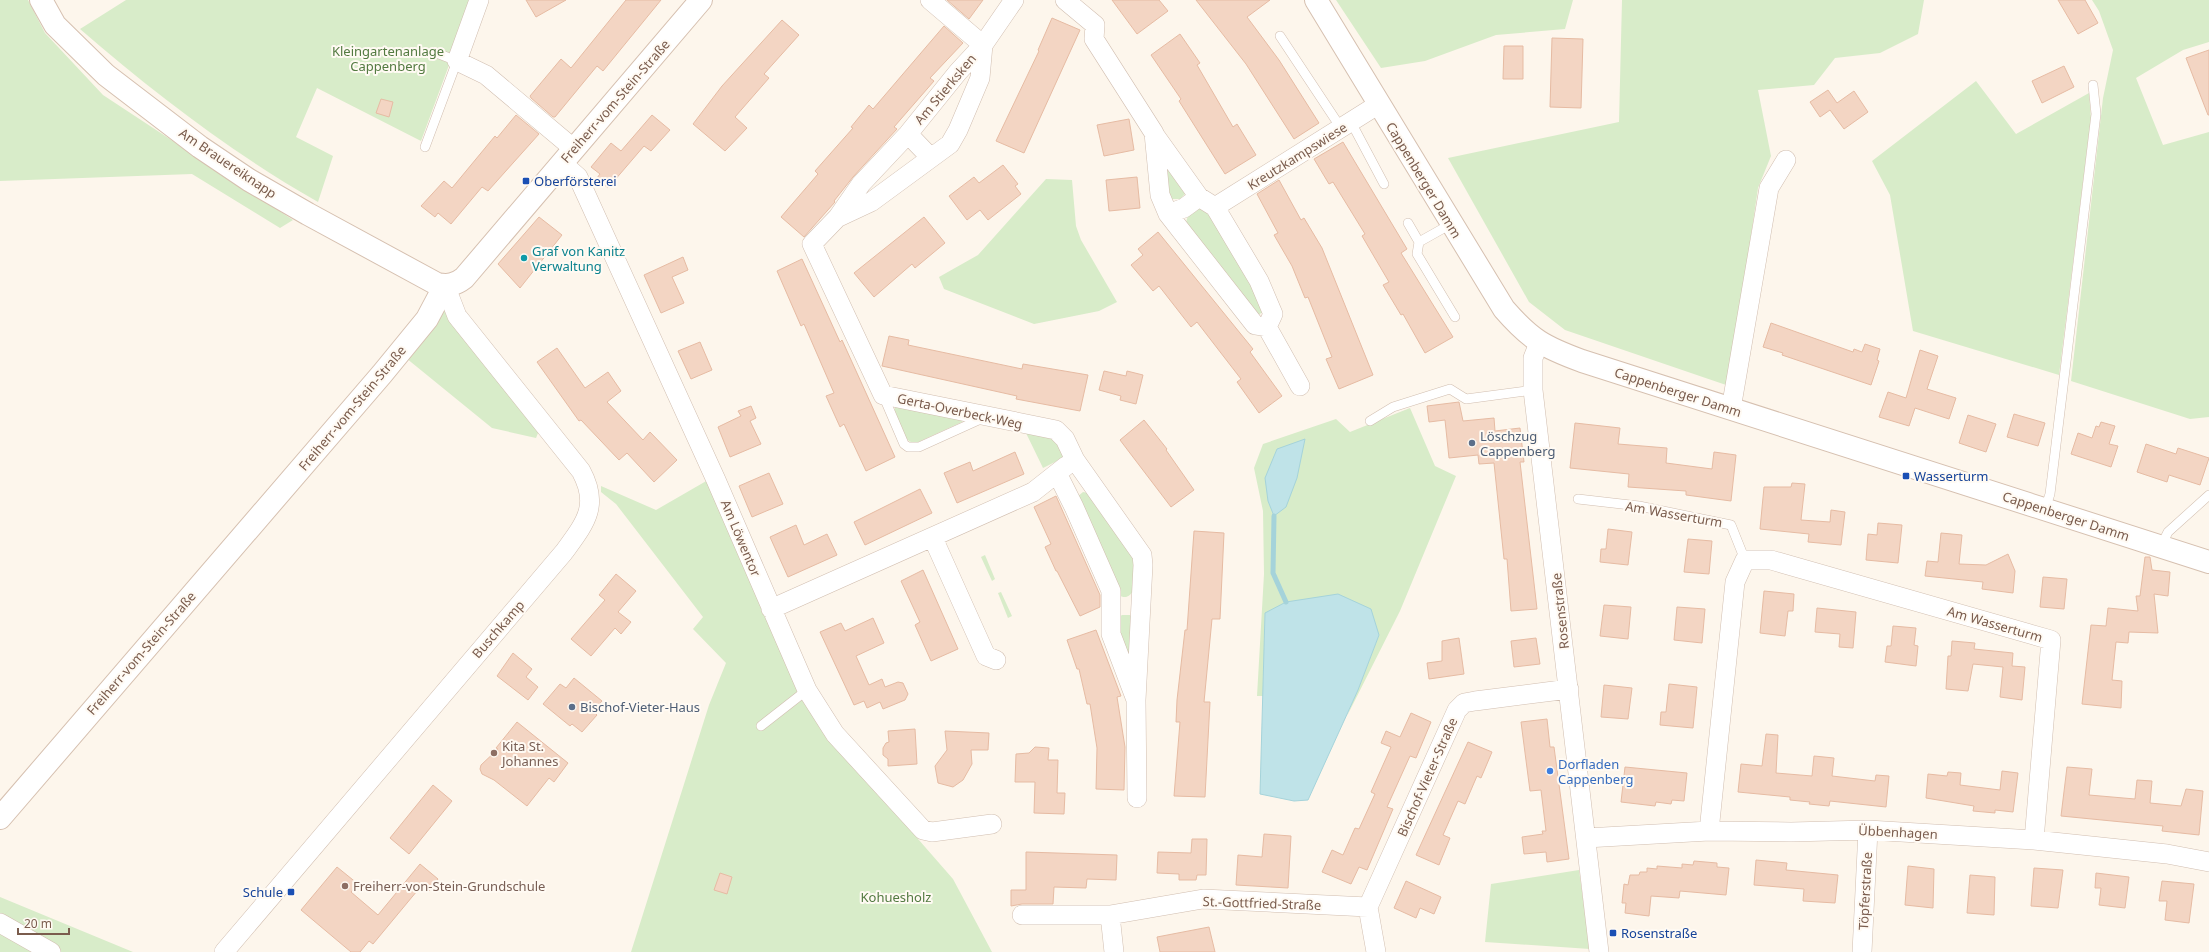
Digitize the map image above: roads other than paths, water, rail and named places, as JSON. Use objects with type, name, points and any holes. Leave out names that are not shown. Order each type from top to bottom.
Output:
[{"type":"main road","name":"Am Brauereiknapp","points":[[41,0],[55,25],[106,75],[200,147],[250,180],[308,214],[437,284],[445,285]]},
{"type":"main road","name":"Freiherr-vom-Stein-Straße","points":[[0,818],[382,374],[427,319],[445,285],[452,285],[464,278],[701,0]]},
{"type":"main road","name":"Cappenberger Damm","points":[[1316,0],[1504,309],[1523,330],[1539,343],[1582,361],[2209,562]]},
{"type":"street","points":[[457,61],[479,0]]},
{"type":"street","name":"Am Stierksken","points":[[930,0],[983,45]]},
{"type":"street","name":"Am Stierksken","points":[[849,324],[812,244],[838,217],[861,184],[908,134],[958,72],[983,45],[1014,0]]},
{"type":"street","points":[[1064,0],[1095,26],[1094,39],[1154,133],[1199,197],[1215,208],[1259,281],[1273,314],[1267,327]]},
{"type":"street","name":"Am Stierksken","points":[[838,217],[871,202],[950,144],[958,130],[980,78],[983,45]]},
{"type":"street","name":"Am Löwentor","points":[[457,61],[486,74],[568,156],[716,480],[807,690],[835,734],[923,830],[932,832],[992,824]]},
{"type":"street","name":"Kreutzkampswiese","points":[[1215,208],[1379,104]]},
{"type":"street","points":[[1154,133],[1160,195],[1168,214],[1255,326],[1267,327]]},
{"type":"street","name":"Am Stierksken","points":[[908,134],[930,158]]},
{"type":"street","points":[[1731,409],[1769,188],[1786,160]]},
{"type":"street","points":[[1168,214],[1184,208],[1199,197]]},
{"type":"street","name":"Buschkamp","points":[[224,952],[564,552],[584,525],[589,510],[589,486],[581,471],[456,316],[445,285]]},
{"type":"street","name":"Gerta-Overbeck-Weg","points":[[849,324],[883,395],[1056,430],[1065,439],[1075,460],[1142,556],[1143,565],[1136,700],[1137,798]]},
{"type":"street","points":[[1267,327],[1300,386]]},
{"type":"street","name":"Rosenstraße","points":[[1539,343],[1533,358],[1533,390],[1599,952]]},
{"type":"street","points":[[771,609],[933,538],[1033,492],[1075,460]]},
{"type":"street","name":"Gerta-Overbeck-Weg","points":[[1057,473],[1074,507],[1111,591],[1110,634],[1136,700]]},
{"type":"street","points":[[933,538],[986,656],[996,660]]},
{"type":"street","points":[[1709,831],[1735,582],[1744,560]]},
{"type":"street","name":"Am Wasserturm","points":[[1744,560],[1771,560],[2051,640],[2034,840]]},
{"type":"street","points":[[1110,611],[1141,604]]},
{"type":"street","name":"Bischof-Vieter-Straße","points":[[1368,907],[1457,710],[1464,704],[1475,701],[1569,689]]},
{"type":"street","name":"Übbenhagen","points":[[1586,838],[1709,831],[1791,832],[1868,830],[2034,840],[2168,854],[2209,862]]},
{"type":"street","name":"Töpferstraße","points":[[1862,952],[1868,830]]},
{"type":"street","name":"St.-Gottfried-Straße","points":[[1022,915],[1110,915],[1203,899],[1368,907]]},
{"type":"street","points":[[1368,907],[1376,952]]},
{"type":"street","points":[[1110,915],[1114,952]]},
{"type":"street","points":[[0,923],[51,952]]},
{"type":"lane","points":[[1280,36],[1346,125],[1384,184]]},
{"type":"lane","points":[[425,147],[457,61],[434,52]]},
{"type":"lane","points":[[2045,509],[2050,494],[2096,114],[2093,84]]},
{"type":"lane","points":[[1408,224],[1419,242],[1417,254],[1455,317]]},
{"type":"lane","points":[[1419,242],[1451,224]]},
{"type":"lane","points":[[1370,421],[1393,406],[1450,389],[1466,399],[1533,390]]},
{"type":"lane","points":[[883,395],[904,444],[908,447],[919,447],[986,417]]},
{"type":"lane","points":[[2160,546],[2168,532],[2209,495]]},
{"type":"lane","name":"Am Wasserturm","points":[[1578,499],[1639,506],[1731,524],[1744,560]]},
{"type":"lane","points":[[761,726],[807,690]]},
{"type":"water","points":[[1305,439],[1297,478],[1286,507],[1274,516],[1268,501],[1265,478],[1277,449]]},
{"type":"water","points":[[1338,594],[1371,609],[1379,635],[1358,690],[1308,800],[1294,801],[1260,794],[1265,613],[1286,602]]},
{"type":"waterway","points":[[1274,516],[1273,573],[1286,602]]},
{"type":"place","name":"Oberförsterei","points":[[526,181]]},
{"type":"place","name":"Graf von Kanitz Verwaltung","points":[[524,258]]},
{"type":"place","name":"Löschzug Cappenberg","points":[[1472,443]]},
{"type":"place","name":"Wasserturm","points":[[1906,476]]},
{"type":"place","name":"Bischof-Vieter-Haus","points":[[572,707]]},
{"type":"place","name":"Kita St. Johannes","points":[[494,753]]},
{"type":"place","name":"Dorfladen Cappenberg","points":[[1550,771]]},
{"type":"place","name":"Freiherr-von-Stein-Grundschule","points":[[345,886]]},
{"type":"place","name":"Schule","points":[[291,892]]},
{"type":"place","name":"Rosenstraße","points":[[1613,933]]},
{"type":"park label","name":"Kleingartenanlage Cappenberg","points":[[388,58]]},
{"type":"park label","name":"Kohuesholz","points":[[896,897]]}]
